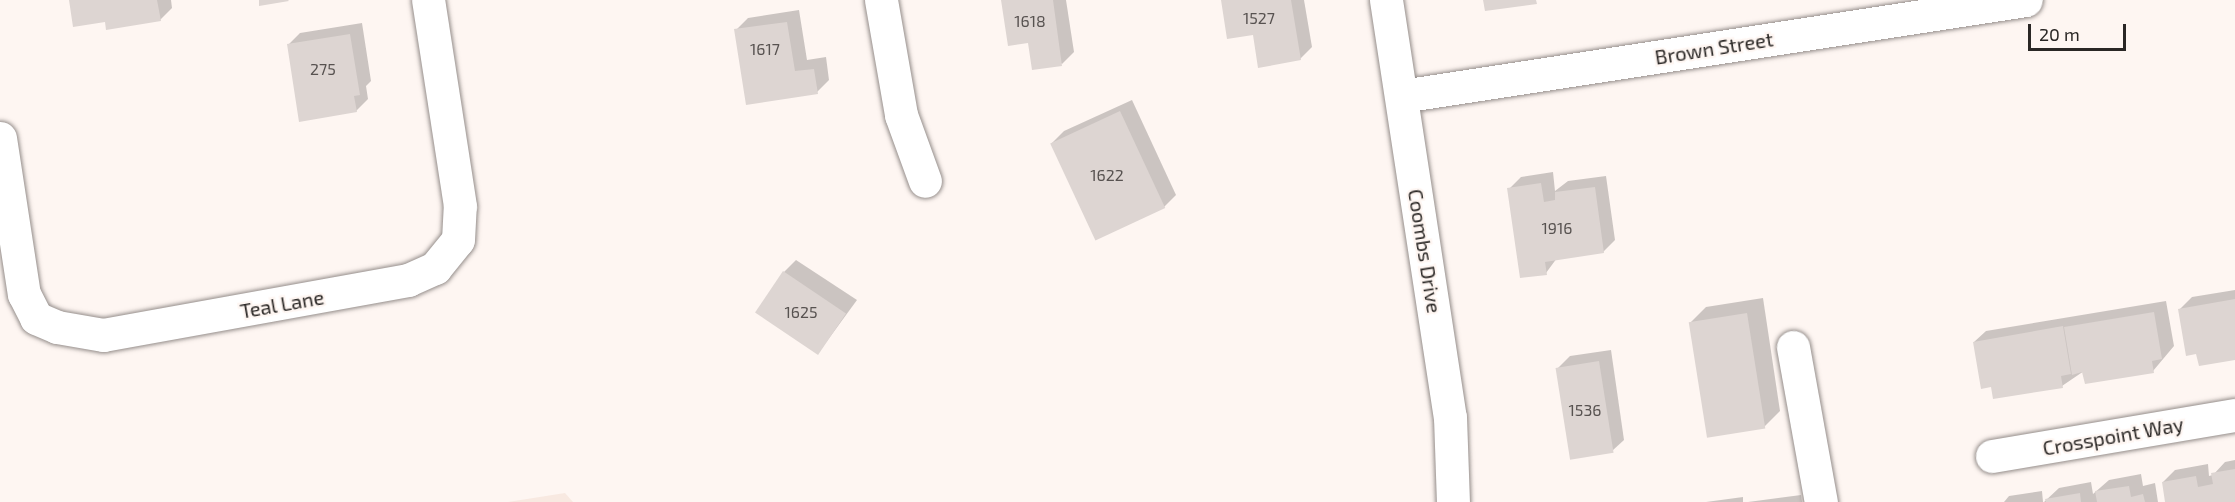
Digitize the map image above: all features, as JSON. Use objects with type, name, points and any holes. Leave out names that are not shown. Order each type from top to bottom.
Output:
[{"type":"street","name":"Teal Lane","points":[[0,138],[24,294],[36,318],[57,327],[103,335],[408,280],[435,268],[458,240],[460,206],[428,0]]},
{"type":"street","points":[[881,0],[901,115],[925,181]]},
{"type":"street","name":"Coombs Drive","points":[[1386,0],[1450,417],[1453,502]]},
{"type":"street","name":"Brown Street","points":[[1402,96],[1888,10],[2026,0]]},
{"type":"street","points":[[1793,347],[1821,502]]},
{"type":"street","name":"Crosspoint Way","points":[[1992,456],[2235,415]]},
{"type":"shaded area","points":[[565,493],[573,502],[508,502]]},
{"type":"building","points":[[69,0],[157,0],[161,21],[106,30],[105,22],[73,27]]},
{"type":"building","points":[[259,0],[288,0],[289,1],[259,6]]},
{"type":"building","points":[[1001,0],[1053,0],[1062,66],[1032,70],[1028,43],[1008,46]]},
{"type":"building","points":[[1221,0],[1291,0],[1301,60],[1258,68],[1253,35],[1227,39]]},
{"type":"building","points":[[1483,0],[1536,0],[1537,4],[1485,11]]},
{"type":"building","points":[[787,22],[795,71],[814,69],[818,94],[746,105],[734,29]]},
{"type":"building","points":[[350,34],[360,95],[354,96],[357,112],[299,122],[287,44]]},
{"type":"building","points":[[1120,111],[1165,208],[1095,241],[1050,144]]},
{"type":"building","points":[[1541,183],[1544,202],[1555,200],[1555,192],[1595,187],[1604,253],[1545,262],[1547,275],[1520,278],[1507,188]]},
{"type":"building","points":[[783,271],[846,313],[818,355],[755,312]]},
{"type":"building","points":[[2235,299],[2235,360],[2199,366],[2196,354],[2186,356],[2178,309]]},
{"type":"building","points":[[2154,312],[2162,359],[2152,361],[2154,373],[2085,384],[2082,372],[2072,375],[2064,327]]},
{"type":"building","points":[[1747,313],[1765,429],[1707,438],[1689,322]]},
{"type":"building","points":[[2063,326],[2071,374],[2061,376],[2063,388],[1993,399],[1991,387],[1981,389],[1973,342]]},
{"type":"building","points":[[1599,361],[1614,453],[1570,460],[1556,368]]},
{"type":"building","points":[[2235,469],[2235,502],[2165,502],[2162,482],[2196,476],[2198,487],[2213,484],[2211,473]]},
{"type":"building","points":[[2129,486],[2131,497],[2143,494],[2145,502],[2097,502],[2095,491]]},
{"type":"building","points":[[2080,493],[2081,502],[2046,502],[2045,499]]}]
